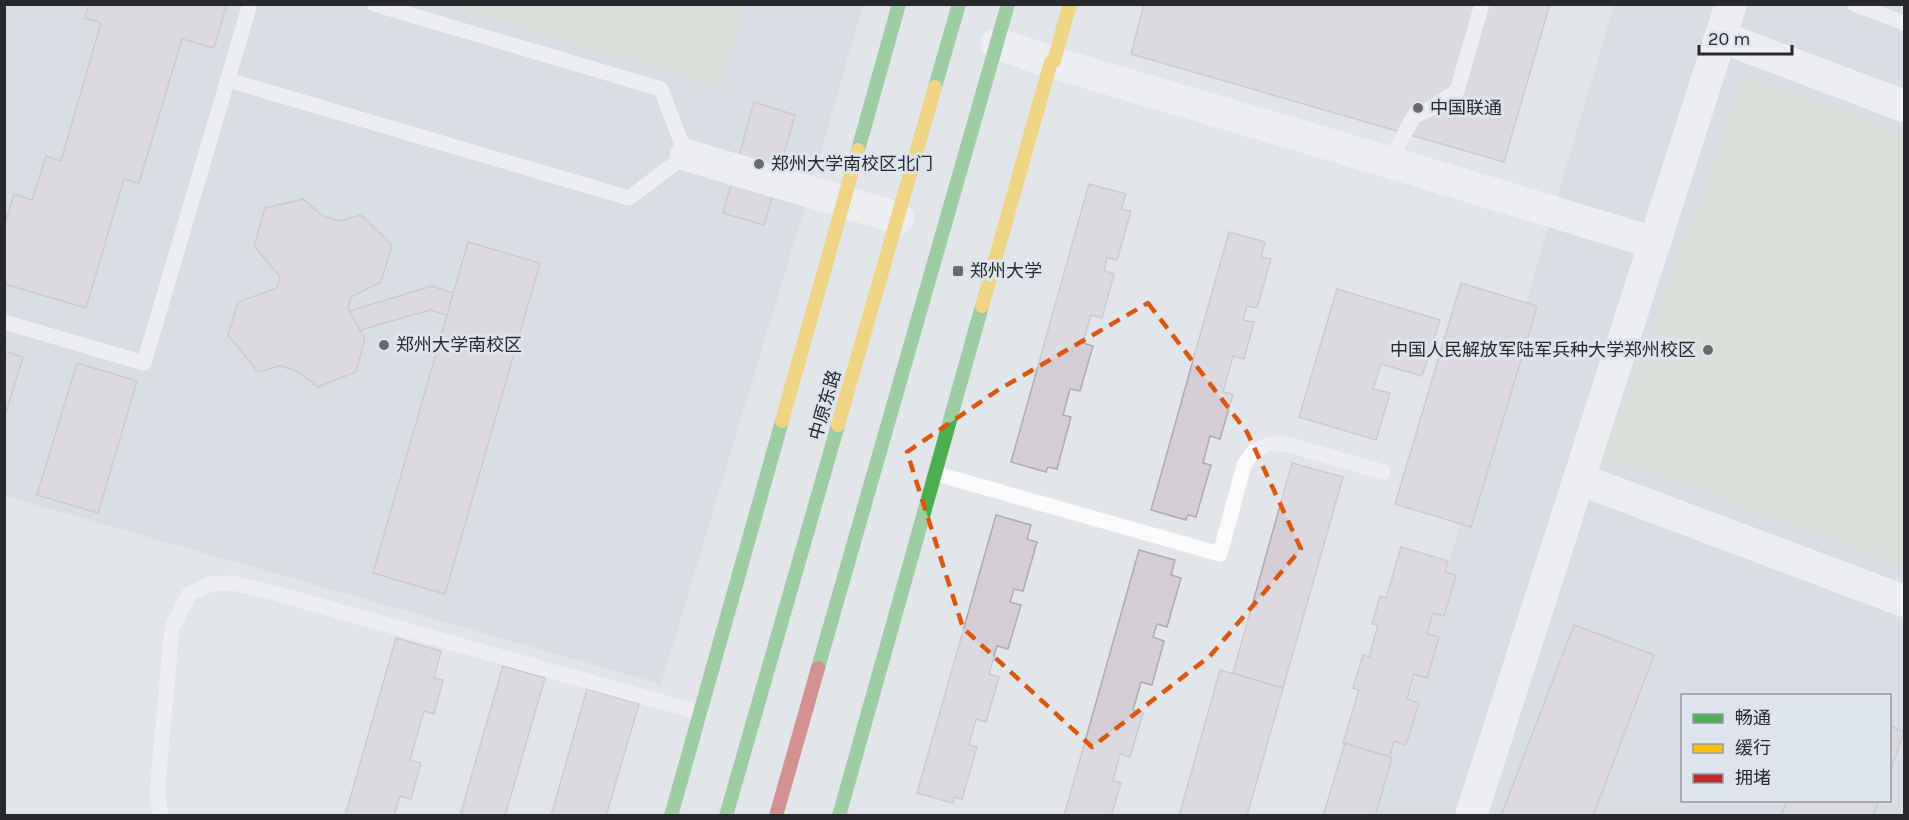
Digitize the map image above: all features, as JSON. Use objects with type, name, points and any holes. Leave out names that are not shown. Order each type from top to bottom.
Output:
[{"type":"street","points":[[671,816],[899,4]]},
{"type":"street","name":"中原东路","points":[[726,816],[958,4]]},
{"type":"street","points":[[776,816],[1008,4]]},
{"type":"street","points":[[839,816],[1051,62],[1054,61],[1070,4]]},
{"type":"street","points":[[1472,816],[1731,4]]},
{"type":"street","points":[[1720,37],[1905,106]]},
{"type":"street","points":[[997,44],[1655,243]]},
{"type":"street","points":[[686,155],[897,218]]},
{"type":"street","points":[[1579,479],[1905,601]]},
{"type":"lane","points":[[4,321],[144,363],[250,4]]},
{"type":"lane","points":[[228,80],[629,198],[686,155],[661,89],[374,4]]},
{"type":"lane","points":[[1389,162],[1414,116],[1457,92],[1482,4]]},
{"type":"lane","points":[[1854,4],[1905,23]]},
{"type":"lane","points":[[937,474],[1220,554],[1245,465],[1253,452],[1269,444],[1286,444],[1383,472]]},
{"type":"lane","points":[[161,816],[157,793],[172,628],[189,594],[210,584],[233,583],[267,591],[701,713]]},
{"type":"highlighted area","points":[[1148,303],[1247,432],[1301,549],[1210,656],[1092,747],[963,628],[907,452],[998,390]]},
{"type":"shaded area","name":"郑州大学南校区","points":[[4,5],[863,5],[809,193],[661,684],[5,496]]},
{"type":"shaded area","name":"中国人民解放军陆军兵种大学郑州校区","points":[[1614,5],[1904,5],[1904,815],[1374,816]]},
{"type":"green space","points":[[446,5],[733,5],[744,8],[720,87]]},
{"type":"green space","points":[[1744,75],[1904,134],[1904,566],[1605,456]]},
{"type":"building","points":[[89,4],[227,4],[214,48],[182,39],[139,183],[124,179],[86,308],[4,284],[4,227],[14,194],[32,200],[46,156],[61,161],[101,23],[85,18]]},
{"type":"building","name":"中国联通","points":[[1144,4],[1550,4],[1504,162],[1131,54]]},
{"type":"building","name":"郑州大学南校区北门","points":[[754,102],[795,115],[764,225],[723,213]]},
{"type":"building","points":[[1089,184],[1126,194],[1121,209],[1131,211],[1117,260],[1107,258],[1104,271],[1114,274],[1102,318],[1091,315],[1083,343],[1093,346],[1080,391],[1070,389],[1063,415],[1071,417],[1057,469],[1048,467],[1046,472],[1011,462]]},
{"type":"building","points":[[303,199],[323,216],[340,221],[361,215],[392,245],[381,282],[351,297],[348,308],[365,338],[356,372],[318,387],[297,371],[280,366],[258,372],[228,335],[238,302],[277,288],[280,277],[254,246],[265,208]]},
{"type":"building","points":[[1229,232],[1265,242],[1261,257],[1271,259],[1257,308],[1247,306],[1243,320],[1254,322],[1244,359],[1233,356],[1223,392],[1233,394],[1220,439],[1210,436],[1203,463],[1211,465],[1196,517],[1188,515],[1186,520],[1151,510]]},
{"type":"building","points":[[468,242],[540,263],[445,594],[373,573]]},
{"type":"building","points":[[1461,283],[1537,306],[1471,527],[1395,504]]},
{"type":"building","points":[[432,286],[453,293],[447,315],[430,310],[360,330],[349,311]]},
{"type":"building","points":[[1337,289],[1440,320],[1422,376],[1381,364],[1373,389],[1390,393],[1376,440],[1299,417]]},
{"type":"building","points":[[4,351],[23,357],[4,419]]},
{"type":"building","points":[[77,363],[137,381],[98,513],[37,495]]},
{"type":"building","points":[[1292,463],[1343,477],[1283,688],[1233,673]]},
{"type":"building","points":[[996,515],[1031,525],[1027,539],[1037,542],[1023,591],[1014,589],[1010,602],[1021,605],[1008,649],[997,646],[989,674],[999,677],[986,722],[976,719],[969,745],[977,747],[962,799],[954,797],[953,803],[917,793]]},
{"type":"building","points":[[1401,547],[1448,561],[1445,572],[1456,575],[1444,616],[1433,613],[1427,634],[1439,637],[1427,678],[1414,674],[1407,699],[1419,703],[1406,745],[1394,741],[1390,757],[1343,743],[1359,690],[1353,688],[1363,655],[1369,657],[1378,625],[1372,624],[1380,596],[1386,598]]},
{"type":"building","points":[[1139,550],[1175,560],[1171,575],[1181,578],[1167,627],[1157,624],[1153,637],[1164,641],[1152,685],[1141,682],[1133,710],[1143,713],[1130,757],[1120,754],[1113,781],[1121,783],[1111,816],[1064,816]]},
{"type":"building","points":[[1574,625],[1654,655],[1593,816],[1501,816]]},
{"type":"building","points":[[396,638],[441,651],[434,678],[443,680],[434,714],[424,711],[410,760],[421,763],[411,799],[400,796],[394,816],[345,816]]},
{"type":"building","points":[[503,666],[545,678],[505,816],[460,816]]},
{"type":"building","points":[[1220,670],[1283,688],[1247,816],[1179,816]]},
{"type":"building","points":[[587,689],[639,704],[606,816],[551,816]]},
{"type":"building","points":[[1891,726],[1904,732],[1891,769]]},
{"type":"building","points":[[1345,743],[1392,758],[1375,816],[1323,816]]},
{"type":"building","points":[[1786,802],[1878,802],[1873,816],[1781,816]]},
{"type":"traffic: fast","points":[[858,150],[899,4]]},
{"type":"traffic: fast","points":[[935,87],[959,4]]},
{"type":"traffic: fast","points":[[818,668],[1008,4]]},
{"type":"traffic: fast","points":[[839,816],[982,306]]},
{"type":"traffic: fast","points":[[671,816],[782,421]]},
{"type":"traffic: fast","points":[[726,816],[838,425]]},
{"type":"traffic: slow","points":[[982,306],[1051,62],[1054,61],[1070,4]]},
{"type":"traffic: slow","points":[[838,425],[935,87]]},
{"type":"traffic: slow","points":[[782,421],[858,150]]},
{"type":"traffic: jam","points":[[776,816],[818,668]]},
{"type":"place","name":"中国联通","points":[[1418,108]]},
{"type":"place","name":"郑州大学南校区北门","points":[[759,164]]},
{"type":"place","name":"郑州大学","points":[[958,271]]},
{"type":"place","name":"郑州大学南校区","points":[[384,345]]},
{"type":"place","name":"中国人民解放军陆军兵种大学郑州校区","points":[[1708,350]]}]
